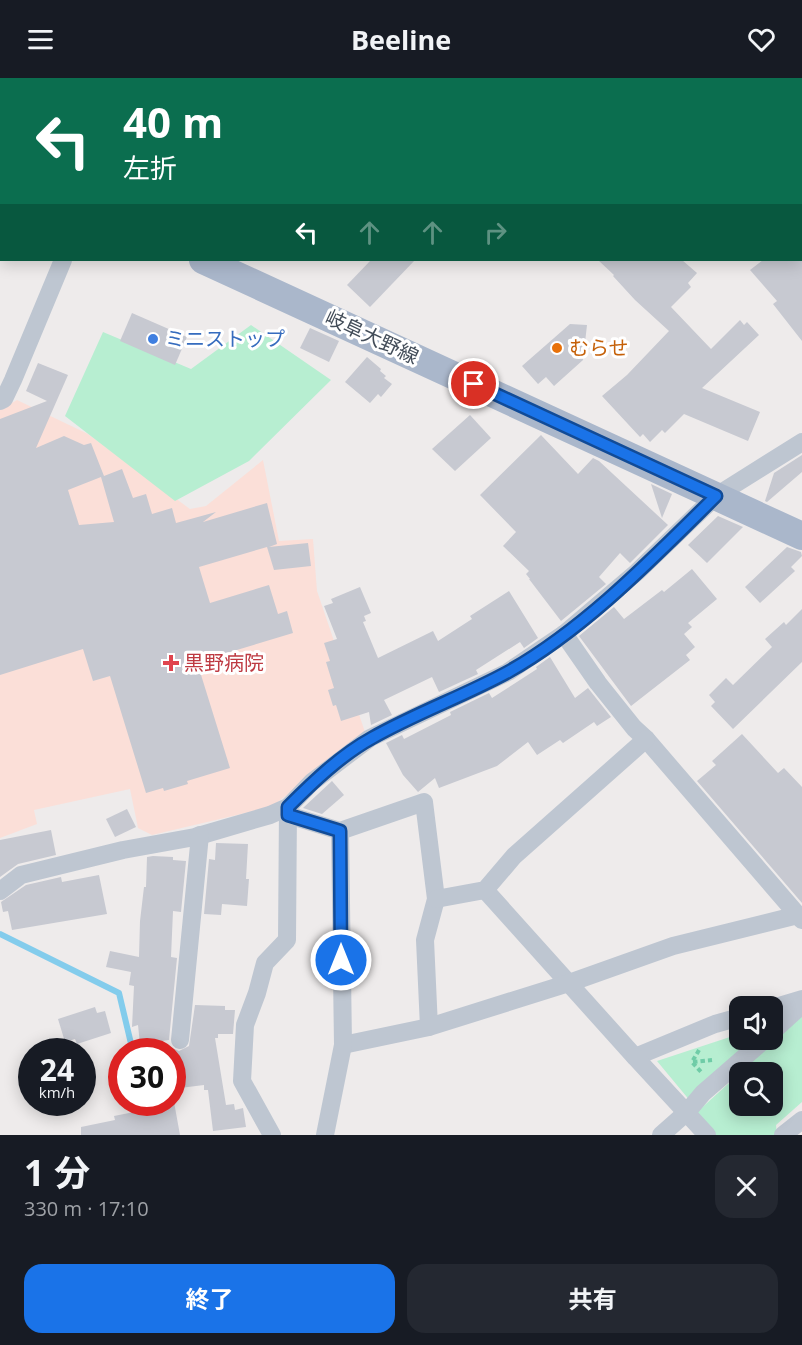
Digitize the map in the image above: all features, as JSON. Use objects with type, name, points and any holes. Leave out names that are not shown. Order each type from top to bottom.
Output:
[{"type":"main road","name":"岐阜大野線","points":[[205,261],[802,536]]},
{"type":"street","points":[[0,401],[4,399],[13,380],[63,261]]},
{"type":"street","points":[[272,1135],[242,1081],[245,1025],[265,963],[287,940],[288,811],[321,775],[370,738],[508,672],[564,634],[637,572],[716,496],[802,442]]},
{"type":"street","points":[[343,1045],[429,1027],[569,983],[674,946],[800,917],[634,728],[598,683],[564,634]]},
{"type":"street","points":[[436,899],[485,890],[514,856],[646,739]]},
{"type":"street","points":[[0,891],[21,875],[123,850],[200,835],[288,811],[340,831],[424,802],[436,899],[425,940],[429,1027]]},
{"type":"street","points":[[325,1135],[343,1045],[340,831]]},
{"type":"street","points":[[180,1038],[200,835]]},
{"type":"street","points":[[485,890],[707,1135]]},
{"type":"street","points":[[783,1005],[802,999]]},
{"type":"street","points":[[783,1022],[802,1005]]},
{"type":"street","points":[[635,1057],[729,1020]]},
{"type":"street","points":[[661,1135],[712,1085],[752,1050]]},
{"type":"street","points":[[783,1135],[802,1120]]},
{"type":"path","points":[[712,1085],[692,1062],[716,1024]]},
{"type":"shaded area","name":"黒野病院","points":[[17,400],[88,434],[190,509],[206,506],[263,460],[279,541],[313,539],[317,591],[366,735],[271,807],[152,835],[138,828],[130,789],[34,810],[37,824],[0,838],[0,410]]},
{"type":"green space","points":[[251,325],[331,380],[249,461],[175,501],[65,416],[103,332],[191,369]]},
{"type":"green space","points":[[802,1015],[802,1102],[776,1125],[777,1135],[715,1135],[696,1113],[729,1083],[729,1116],[783,1116],[783,1062],[751,1062],[764,1050],[783,1050],[783,1032]]},
{"type":"green space","points":[[729,1037],[729,1050],[751,1050],[737,1062],[729,1062],[729,1069],[691,1102],[657,1061]]},
{"type":"building","points":[[370,261],[414,261],[370,307],[347,285]]},
{"type":"building","points":[[599,261],[683,261],[697,273],[688,283],[691,287],[671,307],[711,349],[740,320],[744,325],[747,322],[759,335],[702,388],[760,412],[748,441],[684,414],[665,433],[662,430],[650,442],[643,434],[640,437],[602,396],[627,375],[669,331],[635,300]]},
{"type":"building","points":[[762,261],[802,261],[802,341],[773,304],[777,301],[750,270]]},
{"type":"building","name":"ミニストップ","points":[[132,313],[187,337],[175,365],[120,341]]},
{"type":"building","name":"むらせ","points":[[570,324],[587,325],[583,360],[554,386],[546,377],[538,384],[522,366]]},
{"type":"building","points":[[310,328],[339,341],[329,362],[300,348]]},
{"type":"building","points":[[367,357],[381,369],[380,371],[386,376],[384,378],[392,384],[381,397],[378,394],[370,403],[345,382]]},
{"type":"building","points":[[38,363],[68,375],[36,448],[64,436],[84,445],[91,443],[104,476],[122,469],[133,498],[146,494],[152,514],[172,508],[176,523],[216,512],[203,522],[267,503],[277,544],[269,547],[308,543],[311,566],[274,570],[267,547],[199,567],[210,603],[269,585],[278,614],[287,611],[293,633],[197,662],[230,768],[187,781],[188,784],[164,791],[163,788],[146,793],[110,676],[93,681],[83,649],[0,675],[0,419],[47,401],[26,391]],"holes":[[[101,477],[114,522],[79,525],[68,490]]]},
{"type":"building","points":[[470,415],[491,438],[455,471],[432,449]]},
{"type":"building","points":[[541,435],[578,474],[593,458],[599,461],[668,525],[630,563],[620,553],[599,577],[606,584],[561,621],[529,579],[526,574],[529,571],[503,546],[516,532],[480,495]]},
{"type":"building","points":[[802,455],[802,472],[767,502],[765,501],[774,473]]},
{"type":"building","points":[[651,484],[672,494],[662,518]]},
{"type":"building","points":[[718,516],[743,527],[707,563],[688,545]]},
{"type":"building","points":[[787,547],[801,552],[802,556],[791,567],[795,571],[760,603],[745,587]]},
{"type":"building","points":[[692,569],[717,599],[688,623],[692,627],[684,634],[695,647],[686,655],[690,660],[631,706],[579,636],[614,607],[624,619],[662,590],[664,592]]},
{"type":"building","points":[[360,587],[371,613],[364,616],[366,621],[363,622],[378,658],[433,631],[438,641],[472,619],[470,616],[509,591],[538,638],[524,648],[520,642],[476,670],[478,674],[439,692],[432,677],[384,700],[392,715],[371,725],[369,712],[341,721],[328,690],[334,688],[326,662],[330,661],[324,643],[337,639],[324,606],[333,603],[331,599]]},
{"type":"building","points":[[802,609],[802,662],[733,729],[711,706],[715,702],[709,695],[726,678],[733,685],[772,647],[765,639],[784,622],[786,625]]},
{"type":"building","points":[[550,657],[575,698],[588,688],[611,717],[597,726],[594,722],[563,743],[560,740],[537,755],[528,742],[497,766],[439,788],[435,778],[418,792],[403,775],[386,743],[402,735],[404,739],[451,715],[450,712],[489,693],[492,698],[537,669],[536,667]]},
{"type":"building","points":[[742,734],[778,773],[784,768],[802,787],[802,903],[697,781],[716,765],[712,761]]},
{"type":"building","points":[[332,781],[344,795],[322,814],[303,808]]},
{"type":"building","points":[[127,809],[136,827],[115,837],[106,819]]},
{"type":"building","points":[[51,830],[56,855],[18,864],[0,877],[0,840]]},
{"type":"building","points":[[216,843],[248,844],[247,906],[222,904],[221,915],[204,914],[209,859],[215,860]]},
{"type":"building","points":[[147,857],[173,857],[173,860],[186,861],[181,912],[173,911],[171,957],[177,958],[169,1038],[139,1038],[138,1025],[132,1027],[134,986],[129,985],[131,972],[106,967],[110,951],[139,957],[140,921],[144,887],[146,887]]},
{"type":"building","points":[[99,875],[107,914],[12,930],[8,911],[3,912],[1,902],[26,885],[61,877],[62,882]]},
{"type":"building","points":[[195,1005],[225,1006],[225,1010],[235,1010],[233,1034],[218,1034],[218,1038],[215,1038],[226,1105],[234,1104],[235,1110],[243,1108],[246,1127],[213,1131],[208,1090],[204,1090],[204,1085],[186,1087],[186,1048],[189,1046]]},
{"type":"building","points":[[95,1007],[97,1013],[105,1011],[111,1033],[96,1038],[64,1038],[58,1019]]},
{"type":"building","points":[[114,1116],[177,1116],[180,1135],[81,1135],[81,1127],[115,1120]]},
{"type":"waterway","points":[[0,934],[119,993],[130,1038]]},
{"type":"place","name":"ミニストップ","points":[[153,339]]},
{"type":"place","name":"むらせ","points":[[557,348]]},
{"type":"place","name":"黒野病院","points":[[171,663]]},
{"type":"route","points":[[341,960],[340,831],[288,815],[288,807],[312,782],[370,738],[508,672],[564,634],[637,572],[716,496],[474,384]]}]
